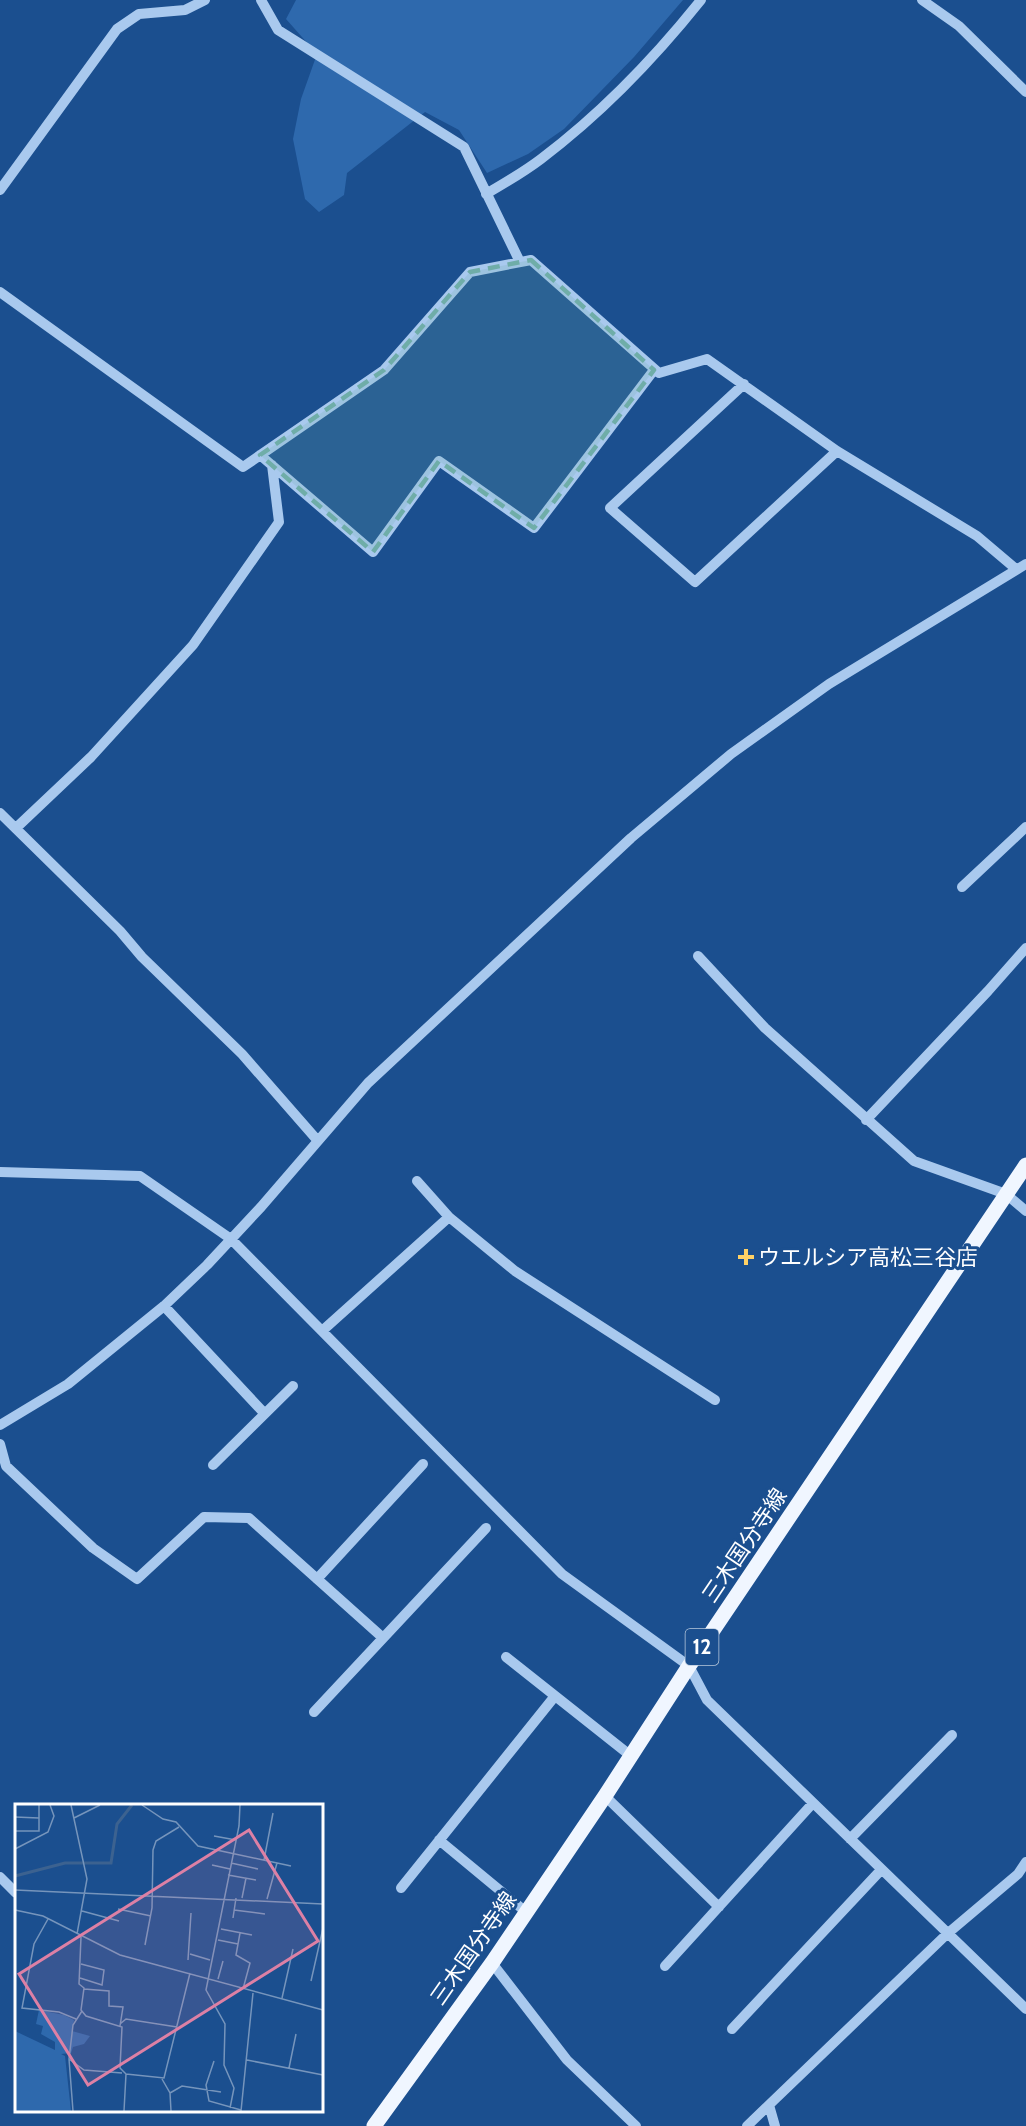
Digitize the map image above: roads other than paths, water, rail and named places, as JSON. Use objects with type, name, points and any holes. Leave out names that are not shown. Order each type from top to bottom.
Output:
[{"type":"main road","name":"三木国分寺線","points":[[374,2126],[492,1963],[1026,1165]]},
{"type":"street","points":[[0,190],[117,29],[139,14],[185,10],[205,0]]},
{"type":"street","points":[[261,0],[278,30],[464,147],[520,262]]},
{"type":"street","points":[[486,194],[539,161],[604,108],[671,38],[701,0]]},
{"type":"street","points":[[922,0],[959,26],[1026,92]]},
{"type":"street","points":[[0,292],[243,467],[384,370],[470,272],[531,260],[659,374],[707,359],[837,451],[977,536],[1021,567],[829,684],[731,753],[631,838],[376,1075],[231,1239],[164,1306],[68,1384],[0,1425]]},
{"type":"street","points":[[261,455],[373,552],[440,461],[534,528],[654,370]]},
{"type":"street","points":[[744,384],[610,508],[695,582],[837,451]]},
{"type":"street","points":[[16,828],[91,756],[193,645],[273,532],[279,522],[272,465]]},
{"type":"street","points":[[0,813],[120,931],[142,957],[242,1054],[318,1141]]},
{"type":"street","points":[[962,887],[1026,827]]},
{"type":"street","points":[[866,1120],[1026,948]]},
{"type":"street","points":[[698,956],[765,1028],[914,1161],[1006,1194],[1026,1211]]},
{"type":"street","points":[[0,1172],[140,1176],[231,1239],[562,1574],[689,1666],[707,1700],[1022,2005],[1026,1992]]},
{"type":"street","points":[[417,1181],[449,1217],[515,1271],[715,1400]]},
{"type":"street","points":[[322,1330],[449,1217]]},
{"type":"street","points":[[164,1306],[264,1413]]},
{"type":"street","points":[[213,1464],[293,1386]]},
{"type":"street","points":[[0,1444],[6,1466],[93,1548],[137,1579],[204,1517],[249,1518],[382,1637]]},
{"type":"street","points":[[317,1579],[423,1464]]},
{"type":"street","points":[[314,1712],[486,1528]]},
{"type":"street","points":[[506,1657],[631,1756]]},
{"type":"street","points":[[401,1888],[555,1696]]},
{"type":"street","points":[[850,1839],[952,1735]]},
{"type":"street","points":[[605,1796],[719,1907]]},
{"type":"street","points":[[665,1966],[813,1803]]},
{"type":"street","points":[[439,1840],[526,1912]]},
{"type":"street","points":[[747,2126],[947,1934],[1022,1877],[1026,1862]]},
{"type":"street","points":[[732,2029],[881,1870]]},
{"type":"street","points":[[0,1877],[15,1892]]},
{"type":"street","points":[[492,1963],[567,2060],[636,2126]]},
{"type":"street","points":[[769,2105],[775,2126]]},
{"type":"place","name":"ウエルシア高松三谷店","points":[[746,1257]]}]
